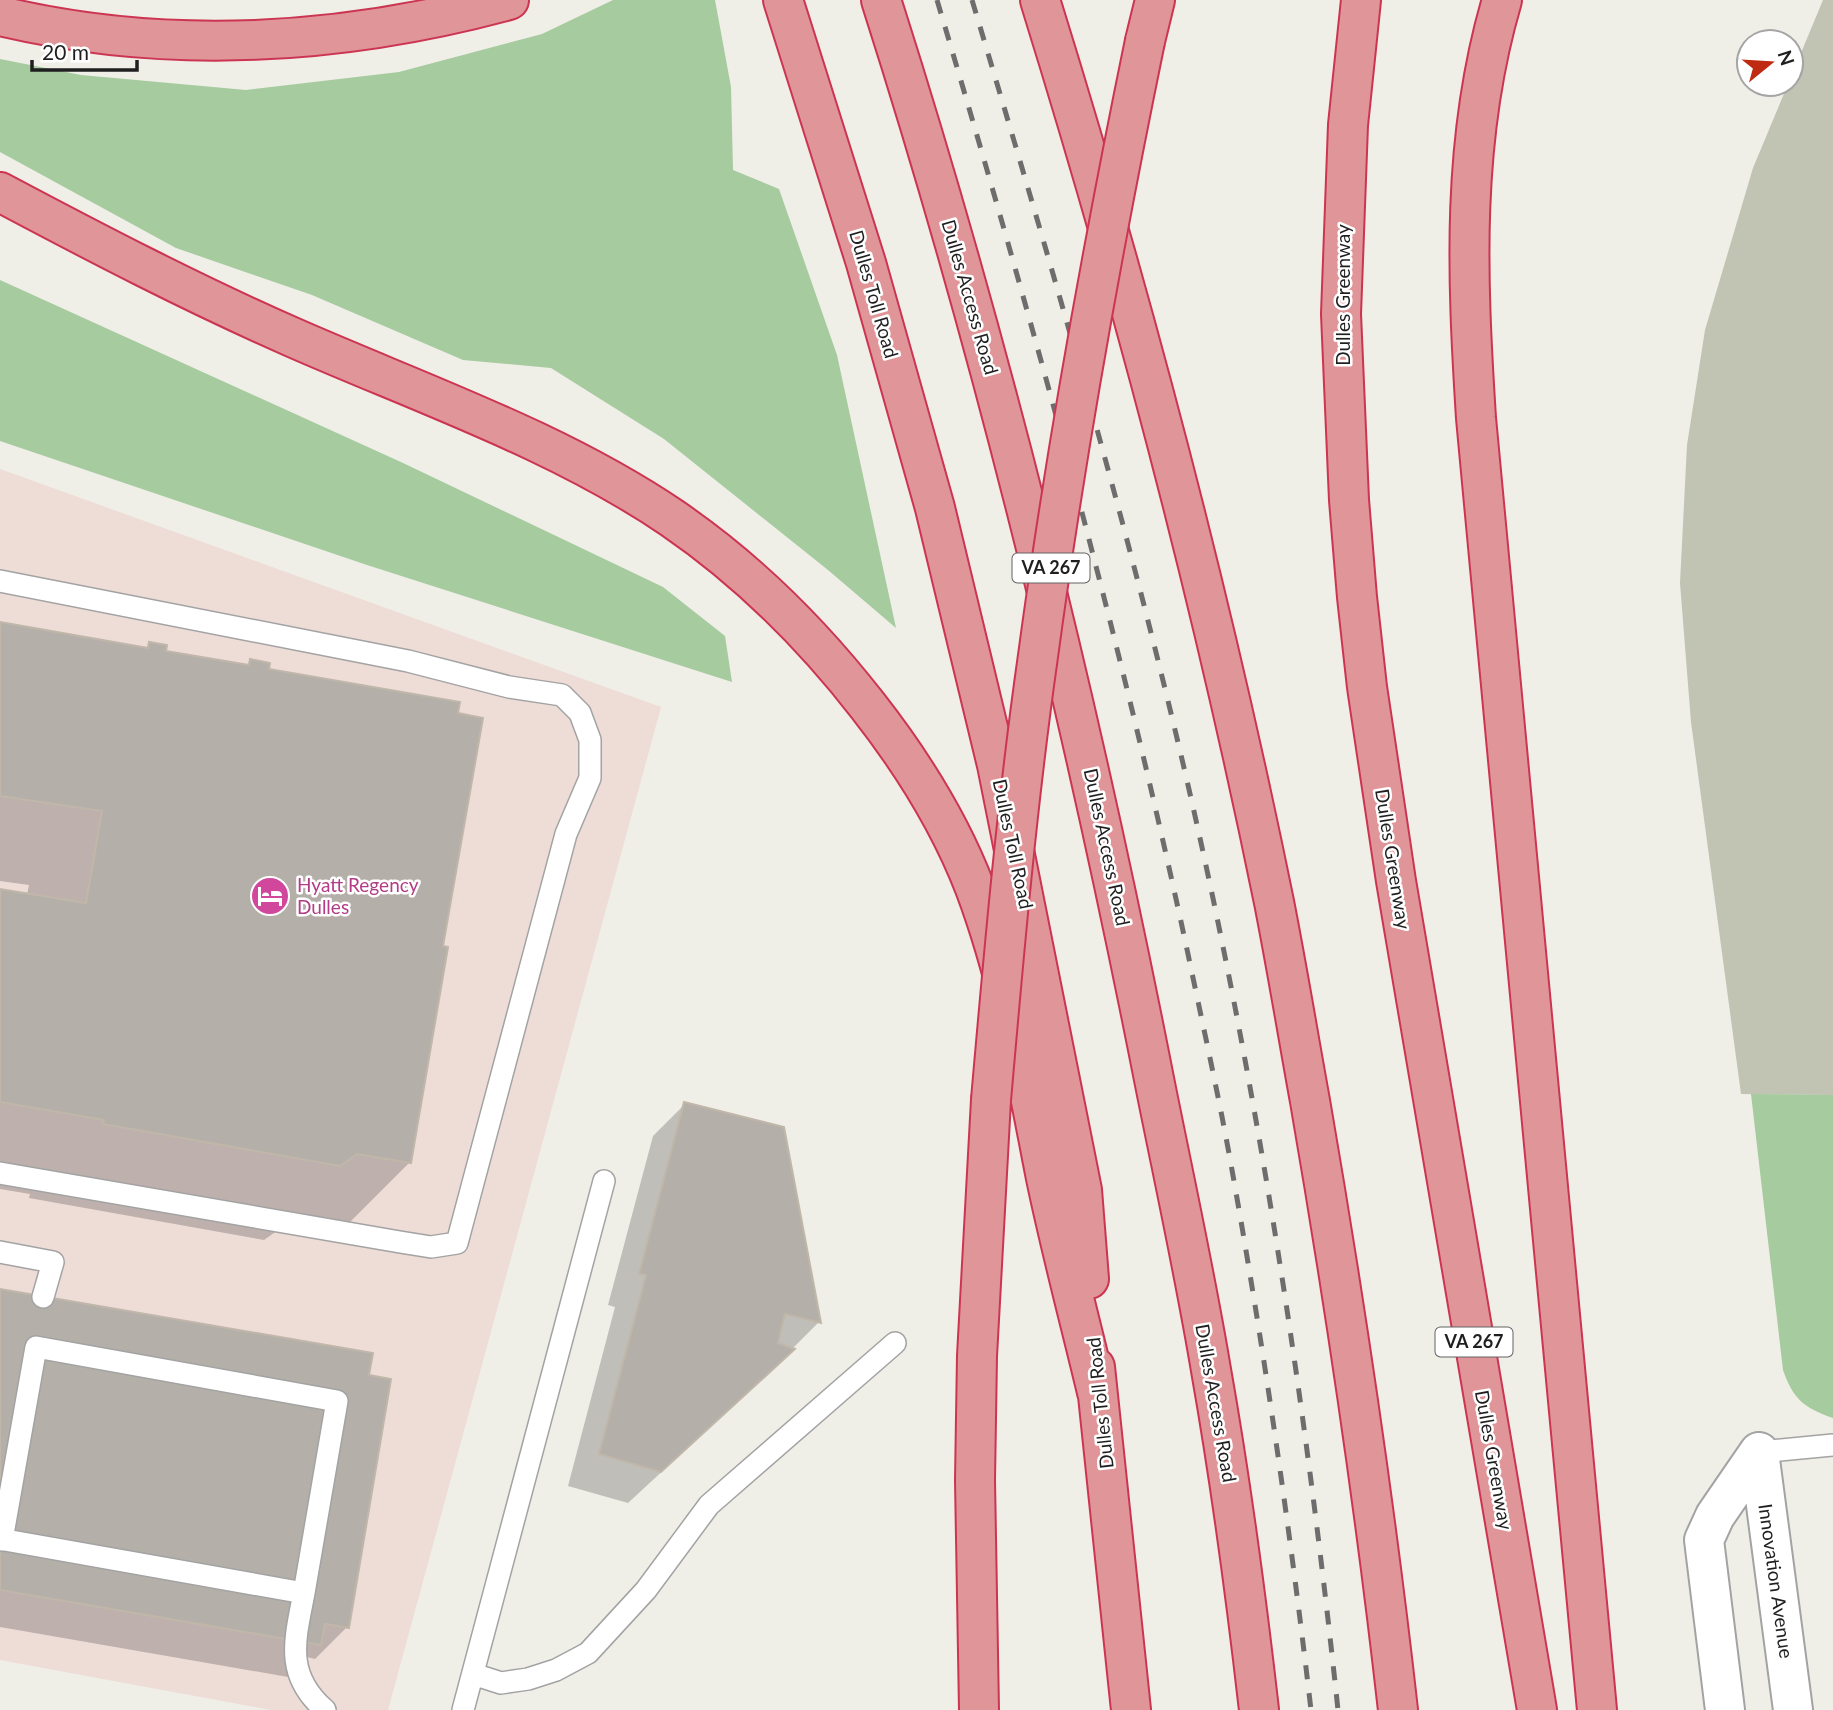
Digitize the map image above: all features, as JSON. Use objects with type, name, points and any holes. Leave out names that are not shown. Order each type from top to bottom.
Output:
[{"type":"highway","points":[[0,16],[113,35],[197,41],[258,40],[357,32],[413,23],[509,0]]},
{"type":"highway","name":"Dulles Toll Road","points":[[783,0],[866,264],[936,508],[997,765],[1082,1190],[1097,1392],[1131,1710]]},
{"type":"highway","name":"Dulles Access Road","points":[[881,0],[939,188],[1011,442],[1101,814],[1211,1367],[1234,1504],[1259,1710]]},
{"type":"highway","points":[[1040,0],[1094,177],[1156,404],[1220,664],[1274,904],[1360,1406],[1398,1710]]},
{"type":"highway","name":"VA 267","points":[[979,1710],[975,1466],[977,1356],[991,1100],[1019,804],[1038,656],[1100,271],[1155,0]]},
{"type":"highway","name":"Dulles Greenway","points":[[1362,0],[1348,125],[1341,314],[1349,500],[1357,597],[1367,687],[1396,881],[1537,1710]]},
{"type":"highway","points":[[1502,0],[1474,143],[1469,196],[1471,338],[1476,418],[1597,1710]]},
{"type":"highway","points":[[0,192],[208,298],[527,439],[632,492],[715,550],[780,606],[813,640],[844,675],[906,759],[956,845],[975,888],[1014,1019],[1052,1206],[1097,1392]]},
{"type":"street","points":[[1725,1710],[1704,1540],[1716,1516],[1759,1452]]},
{"type":"street","name":"Innovation Avenue","points":[[1759,1452],[1793,1710]]},
{"type":"lane","points":[[0,581],[408,661],[509,687],[562,695],[580,713],[590,740],[590,778],[566,834],[457,1243],[430,1247],[410,1244],[0,1173]]},
{"type":"lane","points":[[463,1710],[604,1181]]},
{"type":"lane","points":[[0,1252],[53,1262],[43,1297]]},
{"type":"lane","points":[[473,1674],[501,1683],[528,1679],[556,1670],[588,1653],[646,1590],[709,1505],[895,1343]]},
{"type":"lane","points":[[304,1593],[1,1540],[36,1347],[337,1401],[304,1593],[295,1641],[296,1663],[306,1700],[314,1701],[325,1710]]},
{"type":"lane","points":[[1759,1452],[1833,1445]]},
{"type":"shaded area","points":[[1823,0],[1833,0],[1833,1095],[1741,1094],[1691,722],[1680,583],[1687,445],[1705,330],[1753,168],[1782,98],[1805,98],[1805,43]]},
{"type":"shaded area","points":[[0,469],[661,707],[388,1710],[271,1710],[0,1660]]},
{"type":"green space","points":[[613,0],[715,0],[731,87],[733,170],[779,189],[837,355],[896,628],[664,439],[551,368],[463,360],[312,295],[176,248],[0,152],[0,59],[81,75],[246,90],[399,72],[542,34]]},
{"type":"green space","points":[[0,280],[403,463],[663,587],[725,636],[732,682],[367,565],[0,441]]},
{"type":"green space","points":[[1751,1094],[1833,1095],[1833,1418],[1801,1401],[1791,1388],[1783,1370]]},
{"type":"building","name":"Hyatt Regency Dulles","points":[[0,622],[148,648],[149,642],[167,645],[166,651],[249,665],[250,659],[270,663],[269,669],[460,702],[458,713],[483,718],[443,946],[448,947],[411,1163],[357,1154],[340,1166],[103,1124],[104,1120],[0,1102],[0,889],[86,903],[102,811],[0,796]]},
{"type":"building","points":[[684,1102],[784,1127],[821,1323],[785,1314],[778,1343],[795,1349],[661,1472],[599,1454],[646,1275],[639,1274]]},
{"type":"building","points":[[0,1289],[373,1353],[369,1375],[391,1379],[349,1628],[325,1624],[321,1645],[0,1590]]},
{"type":"railway","points":[[937,0],[1072,474],[1133,713],[1188,954],[1227,1143],[1255,1304],[1311,1710]]},
{"type":"railway","points":[[972,0],[1108,470],[1158,660],[1208,873],[1254,1111],[1293,1350],[1338,1710]]},
{"type":"place","name":"Hyatt Regency Dulles","points":[[270,896]]}]
